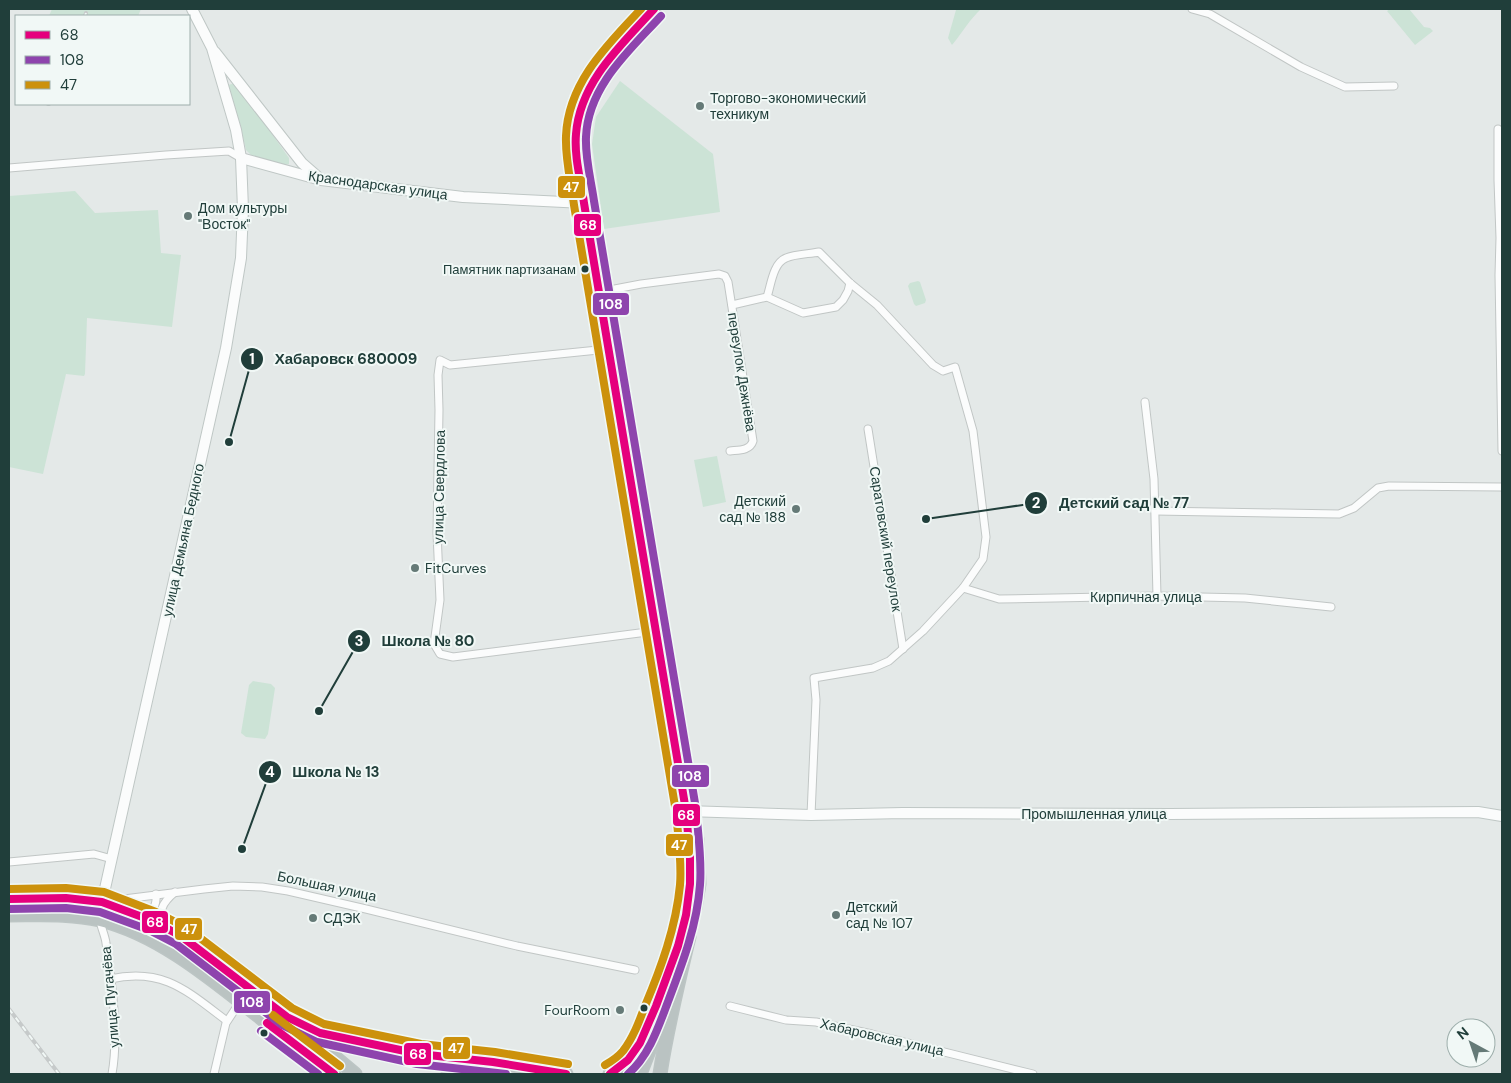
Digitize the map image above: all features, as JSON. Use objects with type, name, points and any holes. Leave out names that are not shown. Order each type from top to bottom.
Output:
[{"type":"highway","points":[[629,1074],[671,967],[687,910],[690,877],[686,811],[584,202],[576,147],[576,133],[586,90],[607,62],[654,9]]},
{"type":"highway","points":[[660,1074],[664,1044],[700,884],[696,836],[686,811]]},
{"type":"highway","name":"Большая улица","points":[[9,899],[66,898],[102,902]]},
{"type":"highway","points":[[102,902],[140,916],[181,936],[240,979],[355,1074]]},
{"type":"highway","points":[[9,915],[60,915],[100,920],[144,937],[196,968],[334,1074]]},
{"type":"highway","points":[[640,1074],[680,970]]},
{"type":"highway","points":[[286,1017],[303,1026],[335,1038],[419,1054],[493,1062],[566,1074]]},
{"type":"highway","points":[[610,1074],[628,1061],[642,1040]]},
{"type":"highway","points":[[304,1050],[327,1074]]},
{"type":"highway","points":[[448,1074],[464,1064],[524,1074]]},
{"type":"street","points":[[192,9],[212,48],[236,130],[241,158]]},
{"type":"street","points":[[1192,9],[1210,14],[1301,67],[1345,87],[1394,86]]},
{"type":"street","points":[[212,48],[302,163],[321,180]]},
{"type":"street","points":[[1498,129],[1500,238],[1498,275],[1502,451]]},
{"type":"street","points":[[9,168],[229,151],[241,158]]},
{"type":"street","name":"Краснодарская улица","points":[[241,158],[321,180],[463,197],[584,202]]},
{"type":"street","name":"улица Демьяна Бедного","points":[[100,920],[102,902],[226,348],[241,258],[243,208],[241,158]]},
{"type":"street","points":[[767,297],[775,270],[780,262],[786,258],[819,252],[850,283],[877,305],[933,365],[943,371],[955,367],[973,431],[986,536],[983,559],[963,588],[904,649],[889,661],[873,668],[814,678],[816,700],[811,815]]},
{"type":"street","name":"переулок Дежнёва","points":[[599,292],[641,284],[719,274],[725,276],[728,282],[732,305],[753,441],[752,445],[748,448],[730,451]]},
{"type":"street","points":[[732,305],[767,297],[803,313],[836,307],[843,300],[850,283]]},
{"type":"street","name":"улица Свердлова","points":[[608,349],[450,365],[440,360],[438,375],[440,410],[437,533],[440,600],[434,644],[440,654],[453,657],[655,631]]},
{"type":"street","points":[[1145,402],[1154,479],[1157,596]]},
{"type":"street","name":"Саратовский переулок","points":[[868,429],[904,649]]},
{"type":"street","points":[[1155,511],[1338,514],[1354,508],[1378,488],[1389,486],[1502,487]]},
{"type":"street","name":"Кирпичная улица","points":[[963,588],[999,599],[1157,596],[1246,598],[1331,607]]},
{"type":"street","name":"Промышленная улица","points":[[686,811],[811,815],[903,813],[1478,812],[1502,816]]},
{"type":"street","points":[[9,862],[94,854],[112,859]]},
{"type":"street","name":"Большая улица","points":[[102,902],[176,891],[233,886],[262,887],[288,891],[517,946],[635,970]]},
{"type":"street","points":[[176,891],[167,899],[162,907],[162,916],[164,921],[181,936]]},
{"type":"street","points":[[140,916],[153,909],[157,902],[156,894]]},
{"type":"street","name":"улица Пугачёва","points":[[100,920],[106,941],[110,979],[115,1051],[112,1074]]},
{"type":"street","points":[[110,979],[135,975],[163,979],[187,992],[227,1021]]},
{"type":"street","points":[[214,1074],[227,1021],[240,1002]]},
{"type":"street","name":"Хабаровская улица","points":[[730,1006],[786,1020],[816,1022],[863,1032],[1033,1074]]},
{"type":"green space","points":[[52,9],[141,9],[138,15],[49,15]]},
{"type":"green space","points":[[952,9],[981,9],[952,45],[948,38],[956,10]]},
{"type":"green space","points":[[1390,9],[1409,9],[1424,27],[1430,28],[1433,31],[1415,45],[1387,11]]},
{"type":"green space","points":[[620,81],[713,154],[720,212],[604,229],[592,144],[596,117]]},
{"type":"green space","points":[[234,84],[238,86],[289,158],[289,164],[284,165],[251,155],[246,150],[228,87],[228,85]]},
{"type":"green space","points":[[75,191],[95,213],[158,210],[161,253],[181,255],[172,327],[87,318],[85,374],[84,376],[66,374],[43,474],[9,467],[9,196]]},
{"type":"green space","points":[[918,281],[926,300],[925,303],[916,306],[908,286],[910,283]]},
{"type":"green space","points":[[717,456],[726,502],[703,507],[694,460]]},
{"type":"green space","points":[[253,681],[271,684],[275,688],[268,734],[265,739],[246,737],[241,733],[249,685]]},
{"type":"railway","points":[[9,1009],[59,1074]]},
{"type":"transit line","name":"47","points":[[605,1065],[619,1055],[630,1041],[662,962],[678,901],[680,858],[676,812],[567,162],[566,136],[568,117],[582,82],[603,51],[641,9]]},
{"type":"transit line","name":"68","points":[[610,1074],[628,1060],[640,1043],[656,1006],[678,946],[686,915],[690,884],[690,857],[686,811],[578,169],[576,134],[579,115],[594,81],[616,51],[654,9]]},
{"type":"transit line","name":"108","points":[[628,1074],[642,1058],[653,1039],[684,957],[696,914],[700,857],[696,809],[586,153],[586,137],[594,101],[602,85],[624,56],[661,16]]},
{"type":"transit line","name":"47","points":[[9,889],[66,888],[104,892],[156,912],[187,928],[292,1008],[324,1024],[421,1044],[495,1052],[568,1064]]},
{"type":"transit line","name":"68","points":[[9,899],[66,898],[102,902],[153,921],[181,936],[287,1017],[320,1033],[419,1054],[493,1062],[566,1074]]},
{"type":"transit line","name":"108","points":[[9,909],[66,908],[100,912],[149,930],[176,944],[282,1025],[317,1042],[417,1064],[506,1074]]},
{"type":"transit line","name":"47","points":[[273,1015],[340,1066]]},
{"type":"transit line","name":"68","points":[[267,1023],[334,1074]]},
{"type":"transit line","name":"108","points":[[261,1031],[318,1074]]},
{"type":"place","name":"Торгово-экономический техникум","points":[[700,106]]},
{"type":"place","name":"Дом культуры \"Восток\"","points":[[188,216]]},
{"type":"place","name":"Памятник партизанам","points":[[585,269]]},
{"type":"place","name":"Хабаровск 680009","points":[[229,442]]},
{"type":"place","name":"Детский сад № 188","points":[[796,509]]},
{"type":"place","name":"Детский сад № 77","points":[[926,519]]},
{"type":"place","name":"FitCurves","points":[[415,568]]},
{"type":"place","name":"Школа № 80","points":[[319,711]]},
{"type":"place","name":"Школа № 13","points":[[242,849]]},
{"type":"place","name":"Детский сад № 107","points":[[836,915]]},
{"type":"place","name":"СДЭК","points":[[313,918]]},
{"type":"place","name":"FourRoom","points":[[620,1010]]}]
